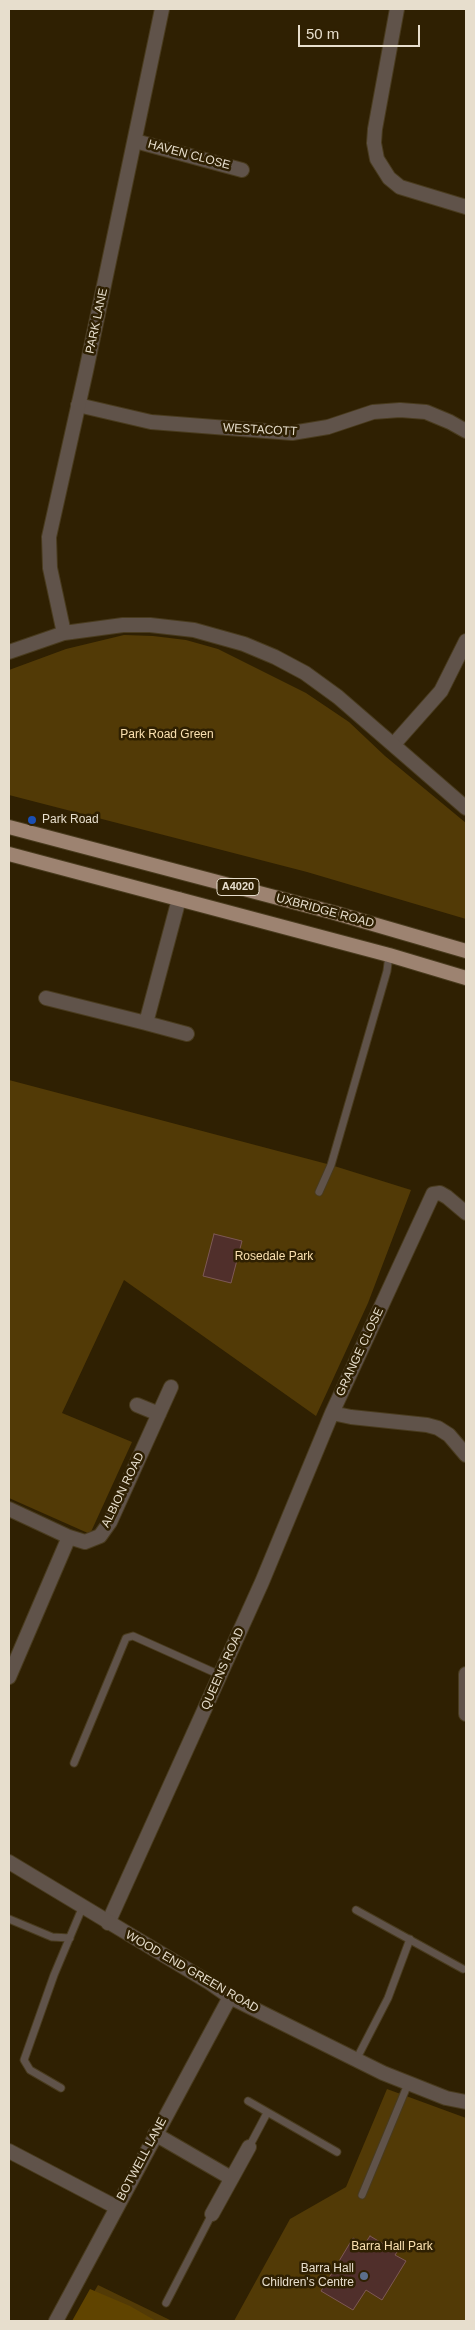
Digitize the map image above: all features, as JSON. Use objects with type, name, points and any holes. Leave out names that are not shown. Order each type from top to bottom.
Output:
[{"type":"main road","name":"UXBRIDGE ROAD","points":[[9,827],[326,910],[466,952]]},
{"type":"main road","name":"UXBRIDGE ROAD","points":[[9,854],[389,955],[466,978]]},
{"type":"street","name":"PARK LANE","points":[[64,633],[50,568],[49,537],[162,9]]},
{"type":"street","points":[[397,9],[375,129],[374,143],[377,159],[389,178],[400,186],[466,207]]},
{"type":"street","name":"HAVEN CLOSE","points":[[135,141],[242,170]]},
{"type":"street","name":"WESTACOTT","points":[[78,405],[151,422],[292,433],[328,427],[373,412],[400,410],[426,412],[466,431]]},
{"type":"street","points":[[9,652],[64,633],[123,625],[150,625],[194,630],[220,636],[275,657],[304,673],[338,697],[466,808]]},
{"type":"street","points":[[394,744],[441,691],[466,641]]},
{"type":"street","points":[[146,1023],[179,900]]},
{"type":"street","points":[[46,998],[188,1034]]},
{"type":"street","name":"GRANGE CLOSE","points":[[466,1213],[447,1197],[440,1193],[433,1194],[332,1412],[351,1417],[427,1425],[438,1428],[449,1435],[466,1455]]},
{"type":"street","name":"ALBION ROAD","points":[[9,1509],[69,1537],[86,1542],[100,1536],[110,1522],[171,1388]]},
{"type":"street","points":[[137,1405],[159,1414]]},
{"type":"street","name":"QUEENS ROAD","points":[[108,1923],[262,1582],[332,1412]]},
{"type":"street","points":[[9,1677],[69,1537]]},
{"type":"street","points":[[466,1674],[466,1714]]},
{"type":"street","name":"WOOD END GREEN ROAD","points":[[9,1862],[210,1983],[230,1997],[408,2084],[446,2098],[466,2102]]},
{"type":"street","name":"BOTWELL LANE","points":[[56,2321],[230,1997]]},
{"type":"street","points":[[155,2134],[231,2178]]},
{"type":"street","points":[[212,2214],[249,2146]]},
{"type":"street","points":[[9,2151],[116,2207]]},
{"type":"lane","points":[[319,1192],[331,1165],[387,971],[389,955]]},
{"type":"lane","points":[[74,1763],[126,1638],[133,1636],[220,1675]]},
{"type":"lane","points":[[61,2088],[30,2070],[24,2060],[83,1906]]},
{"type":"lane","points":[[356,1910],[463,1969]]},
{"type":"lane","points":[[9,1920],[52,1936],[70,1938]]},
{"type":"lane","points":[[356,2060],[388,1998],[410,1939]]},
{"type":"lane","points":[[362,2195],[408,2084]]},
{"type":"lane","points":[[248,2101],[337,2152]]},
{"type":"lane","points":[[249,2146],[267,2113]]},
{"type":"lane","points":[[166,2303],[212,2214]]},
{"type":"green space","name":"Park Road Green","points":[[124,635],[186,640],[218,649],[306,693],[349,722],[385,756],[466,823],[466,919],[307,872],[9,795],[9,670],[66,649]]},
{"type":"green space","name":"Rosedale Park","points":[[9,1080],[331,1165],[411,1190],[368,1303],[316,1416],[124,1280],[62,1413],[132,1442],[90,1534],[9,1498]]},
{"type":"green space","name":"Barra Hall Park","points":[[387,2089],[466,2118],[466,2321],[234,2321],[290,2219],[346,2187]]},
{"type":"green space","points":[[98,2285],[172,2321],[77,2321]]},
{"type":"shaded area","points":[[90,2289],[130,2306],[156,2321],[72,2321]]},
{"type":"building","points":[[214,1234],[242,1241],[231,1283],[203,1276]]},
{"type":"building","name":"Barra Hall Children's Centre","points":[[370,2236],[397,2252],[395,2255],[406,2261],[382,2300],[366,2290],[353,2310],[321,2291],[353,2238],[364,2245]]},
{"type":"place","name":"Park Road","points":[[32,820]]},
{"type":"place","name":"Barra Hall Children's Centre","points":[[364,2276]]}]
